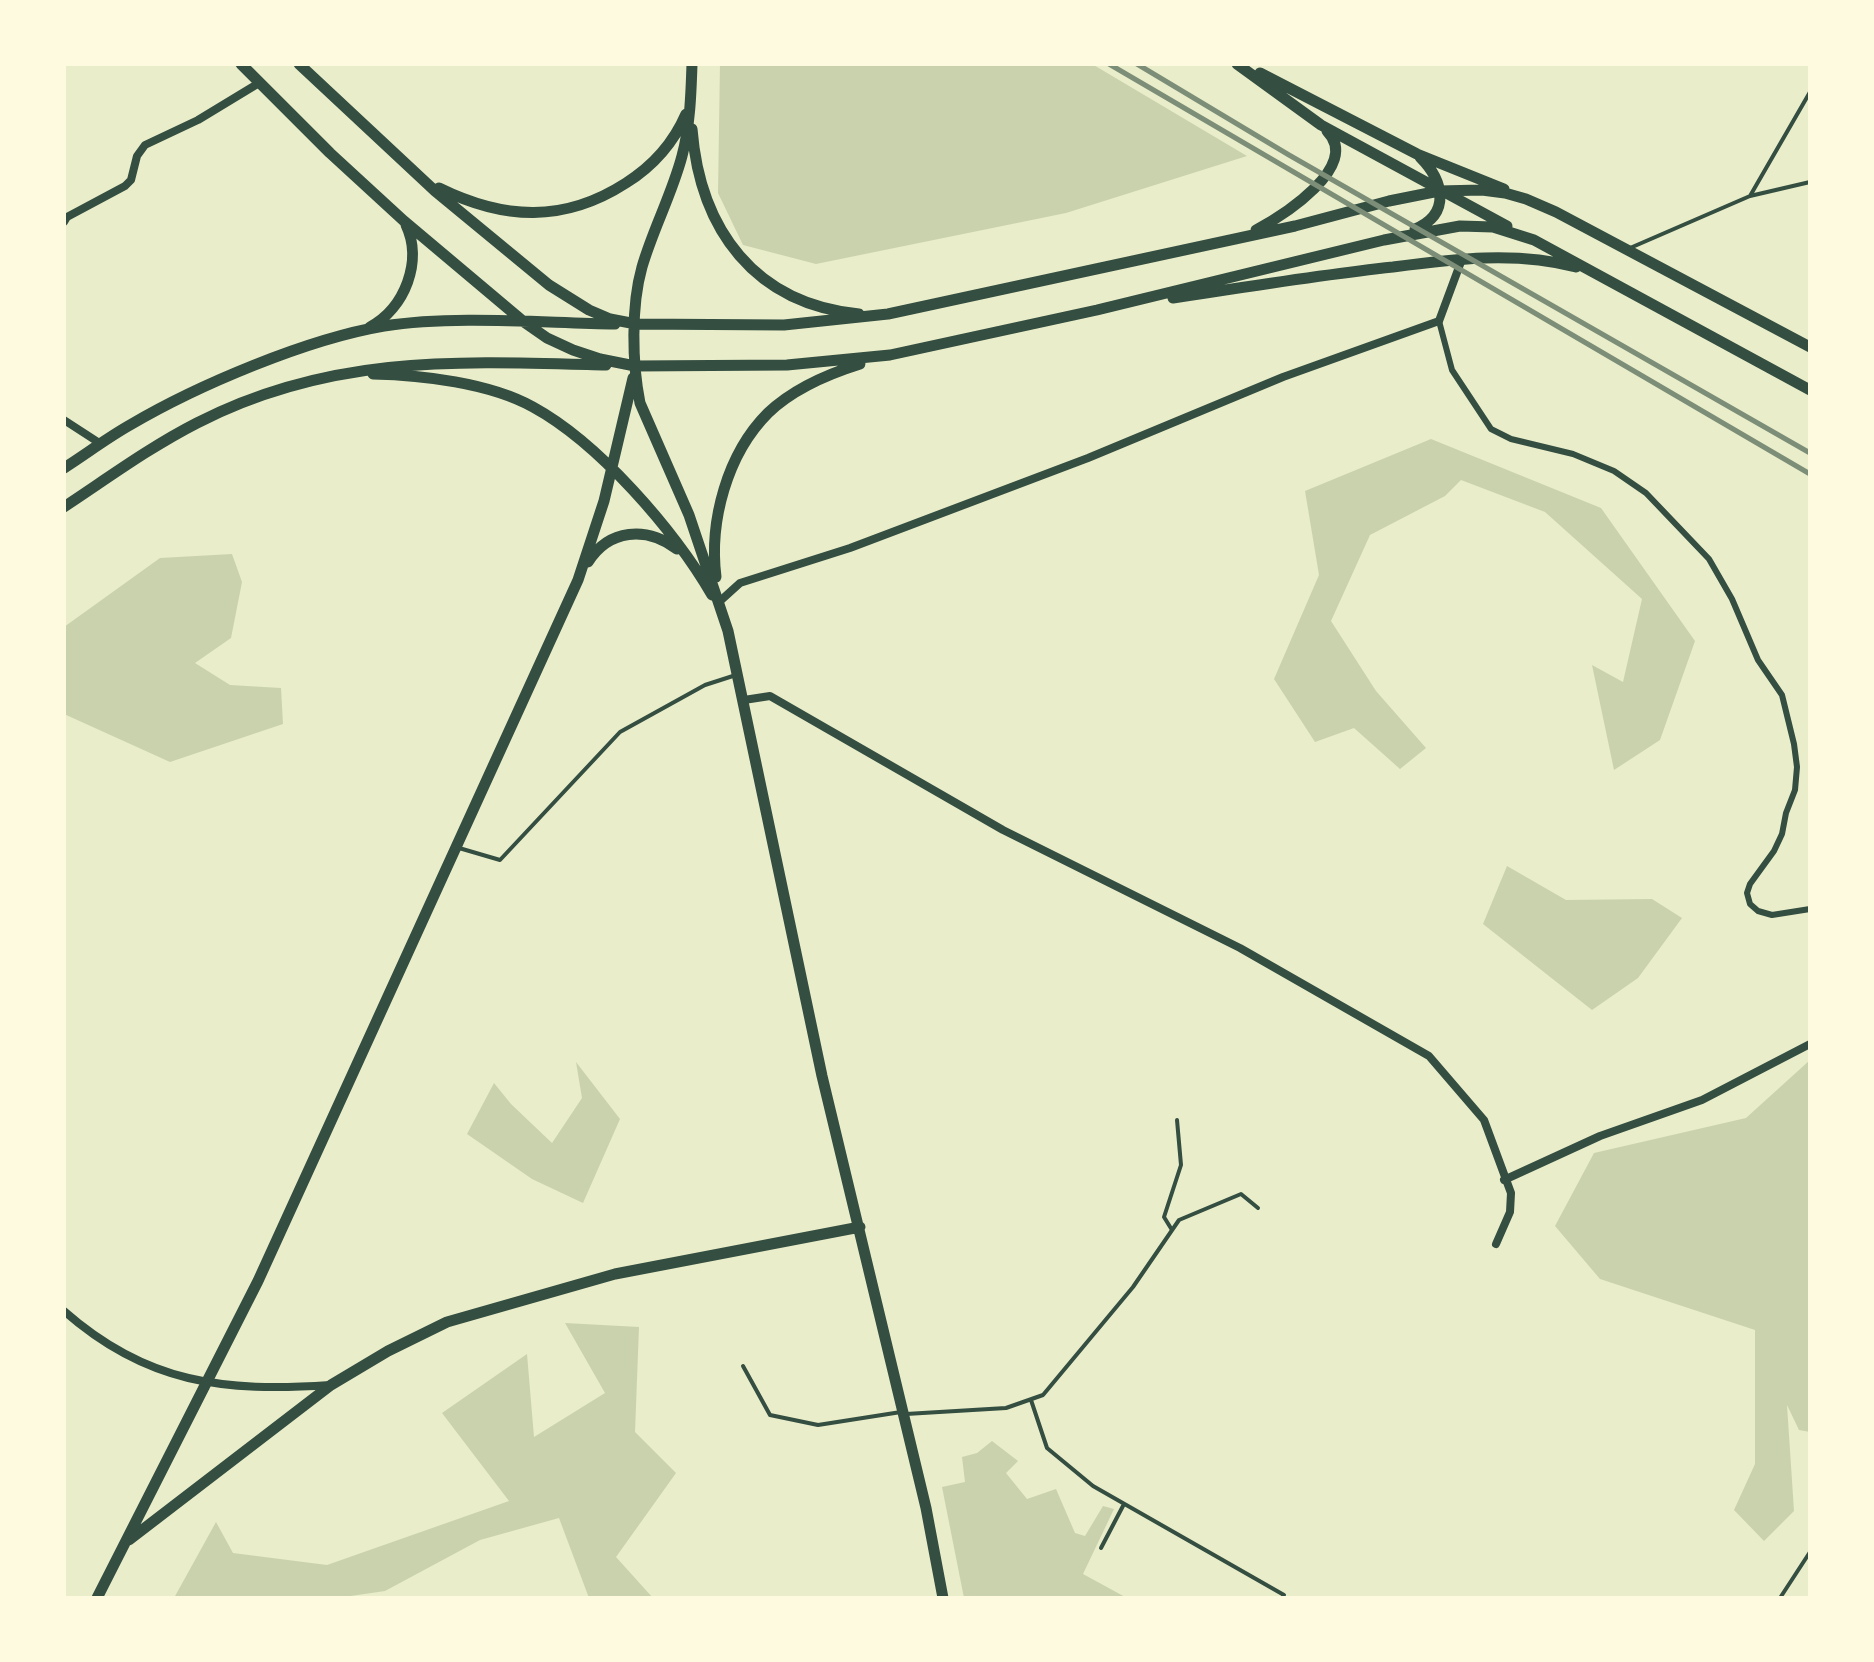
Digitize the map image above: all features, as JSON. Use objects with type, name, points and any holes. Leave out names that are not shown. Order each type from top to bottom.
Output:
[{"type":"main road","points":[[241,64],[404,221],[524,322],[547,338],[573,350],[635,366]]},
{"type":"main road","points":[[299,64],[417,175],[519,262],[589,310],[610,319],[636,324]]},
{"type":"main road","points":[[692,64],[693,144],[704,189],[724,234],[744,263],[770,285],[810,304],[858,314],[888,314]]},
{"type":"main road","points":[[1239,64],[1321,125],[1810,390]]},
{"type":"main road","points":[[1239,64],[1417,154],[1526,199],[1627,249],[1810,347]]},
{"type":"main road","points":[[417,175],[458,197],[508,211],[531,214],[575,208],[618,188],[656,159],[679,130],[691,99]]},
{"type":"main road","points":[[691,99],[682,156],[641,271],[635,366],[640,403],[689,515],[728,631],[822,1076],[904,1413],[943,1598]]},
{"type":"main road","points":[[1246,236],[1301,201],[1329,171],[1336,147],[1332,136],[1321,125]]},
{"type":"main road","points":[[1384,240],[1432,220],[1439,207],[1439,191],[1431,170],[1417,154]]},
{"type":"main road","points":[[64,468],[129,425],[184,397],[283,356],[361,332],[416,324],[524,322],[784,325],[888,314],[1439,191],[1482,190],[1526,199]]},
{"type":"main road","points":[[361,332],[388,314],[404,290],[412,261],[412,247],[404,221]]},
{"type":"main road","points":[[719,602],[714,541],[719,510],[734,466],[753,429],[771,410],[805,387],[849,367],[1384,240],[1476,225],[1502,229],[1534,240]]},
{"type":"main road","points":[[1097,310],[1334,273],[1499,256],[1574,266],[1607,279]]},
{"type":"main road","points":[[64,507],[197,423],[244,401],[328,375],[411,365],[787,365],[890,355]]},
{"type":"main road","points":[[97,1598],[258,1281],[578,580],[612,471],[635,366]]},
{"type":"main road","points":[[328,375],[420,377],[507,396],[532,406],[562,425],[612,471],[668,532],[711,594],[728,631]]},
{"type":"main road","points":[[578,580],[602,545],[623,534],[648,535],[661,540],[690,560]]},
{"type":"main road","points":[[125,1544],[331,1385],[388,1351],[447,1322],[615,1274],[860,1227]]},
{"type":"street","points":[[64,222],[67,217],[125,186],[131,180],[137,156],[152,140],[198,120],[259,83]]},
{"type":"street","points":[[1462,259],[1439,321],[1452,370],[1491,429],[1511,439],[1573,454],[1614,471],[1646,493],[1709,559],[1732,599],[1758,660],[1782,695],[1797,767],[1795,790],[1782,834],[1747,893],[1750,904],[1758,911],[1772,915],[1810,909]]},
{"type":"street","points":[[719,602],[740,583],[850,548],[1043,475],[1283,377],[1439,321]]},
{"type":"street","points":[[64,420],[101,444]]},
{"type":"street","points":[[744,700],[770,696],[1003,830],[1240,948],[1429,1056],[1484,1120],[1511,1193],[1510,1212],[1496,1244]]},
{"type":"street","points":[[1504,1180],[1600,1136],[1702,1100],[1810,1044]]},
{"type":"street","points":[[64,1311],[92,1335],[156,1370],[206,1383],[277,1389],[331,1385]]},
{"type":"lane","points":[[1750,196],[1810,92]]},
{"type":"lane","points":[[1627,249],[1750,196],[1810,182]]},
{"type":"lane","points":[[457,848],[500,860],[620,732],[705,685],[738,674]]},
{"type":"lane","points":[[1172,1230],[1164,1217],[1181,1165],[1177,1120]]},
{"type":"lane","points":[[743,1366],[770,1415],[818,1425],[904,1413],[1006,1408],[1043,1395],[1133,1287],[1179,1220],[1241,1194],[1258,1208]]},
{"type":"lane","points":[[1031,1400],[1047,1448],[1093,1486],[1284,1595],[1282,1598]]},
{"type":"lane","points":[[1101,1548],[1124,1504]]},
{"type":"lane","points":[[1780,1598],[1810,1552]]},
{"type":"green space","points":[[720,64],[1092,64],[1247,156],[1066,213],[816,264],[743,245],[718,193]]},
{"type":"green space","points":[[1431,439],[1601,508],[1695,641],[1660,740],[1614,770],[1592,665],[1623,682],[1642,599],[1545,512],[1461,480],[1445,496],[1370,535],[1331,621],[1376,691],[1426,748],[1400,769],[1354,728],[1315,742],[1274,679],[1319,575],[1305,491]]},
{"type":"green space","points":[[232,554],[242,582],[231,638],[195,663],[230,685],[281,688],[283,724],[170,762],[64,714],[64,627],[160,558]]},
{"type":"green space","points":[[1507,866],[1566,900],[1652,899],[1682,918],[1638,978],[1592,1010],[1483,924]]},
{"type":"green space","points":[[1810,1060],[1810,1432],[1799,1430],[1787,1405],[1794,1511],[1764,1541],[1734,1510],[1755,1464],[1755,1330],[1600,1279],[1555,1226],[1594,1153],[1746,1118]]},
{"type":"green space","points":[[576,1062],[620,1119],[583,1203],[532,1179],[467,1134],[494,1083],[552,1143],[582,1098]]},
{"type":"green space","points":[[565,1323],[639,1327],[635,1432],[676,1473],[616,1557],[653,1598],[589,1598],[559,1518],[480,1540],[385,1591],[337,1598],[174,1598],[216,1522],[233,1553],[327,1565],[509,1501],[442,1413],[527,1354],[534,1437],[605,1393]]},
{"type":"green space","points":[[992,1441],[1018,1461],[1006,1473],[1027,1499],[1056,1489],[1075,1533],[1085,1536],[1103,1506],[1114,1509],[1083,1574],[1127,1598],[964,1598],[942,1487],[965,1482],[962,1457],[977,1453]]},
{"type":"railway","points":[[1109,64],[1810,474]]},
{"type":"railway","points":[[1137,64],[1289,155],[1810,453]]}]
